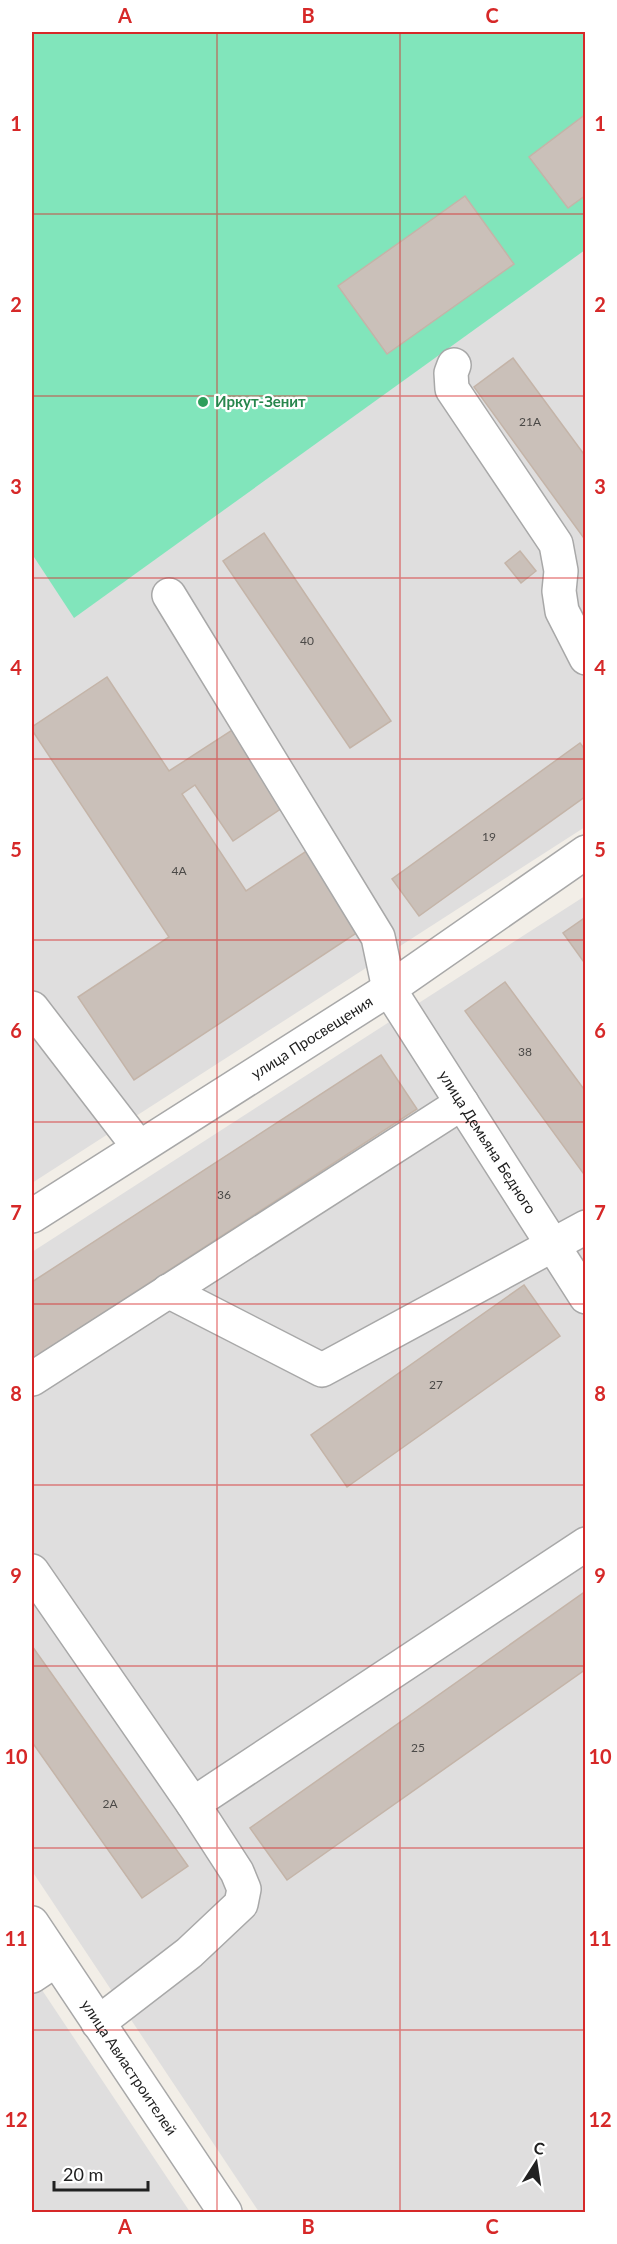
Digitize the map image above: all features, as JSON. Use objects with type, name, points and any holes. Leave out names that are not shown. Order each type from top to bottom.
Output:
[{"type":"street","points":[[454,365],[451,373],[452,389],[556,544],[561,571],[559,591],[562,612],[585,658]]},
{"type":"street","points":[[169,595],[378,937],[389,988]]},
{"type":"street","name":"улица Просвещения","points":[[32,1216],[138,1146],[389,988],[585,852]]},
{"type":"street","name":"улица Демьяна Бедного","points":[[389,988],[585,1297]]},
{"type":"street","points":[[32,1008],[138,1146]]},
{"type":"street","points":[[32,1379],[462,1103]]},
{"type":"street","points":[[168,1291],[322,1370],[585,1227]]},
{"type":"street","points":[[193,1804],[585,1544]]},
{"type":"street","points":[[32,1571],[193,1804],[237,1872],[244,1889],[241,1904],[189,1953],[98,2023]]},
{"type":"street","name":"улица Авиастроителей","points":[[32,1923],[44,1968],[98,2023],[225,2212]]},
{"type":"shaded area","points":[[32,32],[585,32],[585,827],[32,1183]]},
{"type":"shaded area","points":[[585,896],[585,2212],[259,2212],[32,1871],[32,1252]]},
{"type":"shaded area","points":[[32,1975],[190,2212],[32,2212]]},
{"type":"green space","name":"Иркут-Зенит","points":[[32,32],[585,32],[585,250],[74,618],[32,554]]},
{"type":"building","points":[[586,114],[586,195],[568,208],[529,157]]},
{"type":"building","points":[[465,196],[514,264],[387,354],[338,286]]},
{"type":"building","points":[[513,358],[586,457],[586,541],[474,387]]},
{"type":"building","points":[[264,533],[391,721],[350,748],[223,561]]},
{"type":"building","points":[[520,551],[536,571],[521,583],[505,563]]},
{"type":"building","points":[[107,677],[169,771],[243,723],[294,800],[233,841],[195,785],[182,794],[246,891],[308,850],[361,930],[134,1080],[78,997],[169,937],[32,730],[32,727]]},
{"type":"building","points":[[580,743],[586,751],[586,796],[419,916],[392,879]]},
{"type":"building","points":[[586,917],[586,965],[563,933]]},
{"type":"building","points":[[505,982],[586,1092],[586,1177],[465,1011]]},
{"type":"building","points":[[381,1055],[417,1109],[32,1359],[32,1282]]},
{"type":"building","points":[[524,1285],[560,1336],[347,1487],[311,1435]]},
{"type":"building","points":[[586,1591],[586,1669],[287,1880],[250,1828]]},
{"type":"building","points":[[32,1646],[188,1866],[142,1898],[32,1742]]},
{"type":"place","name":"Иркут-Зенит","points":[[203,402]]}]
